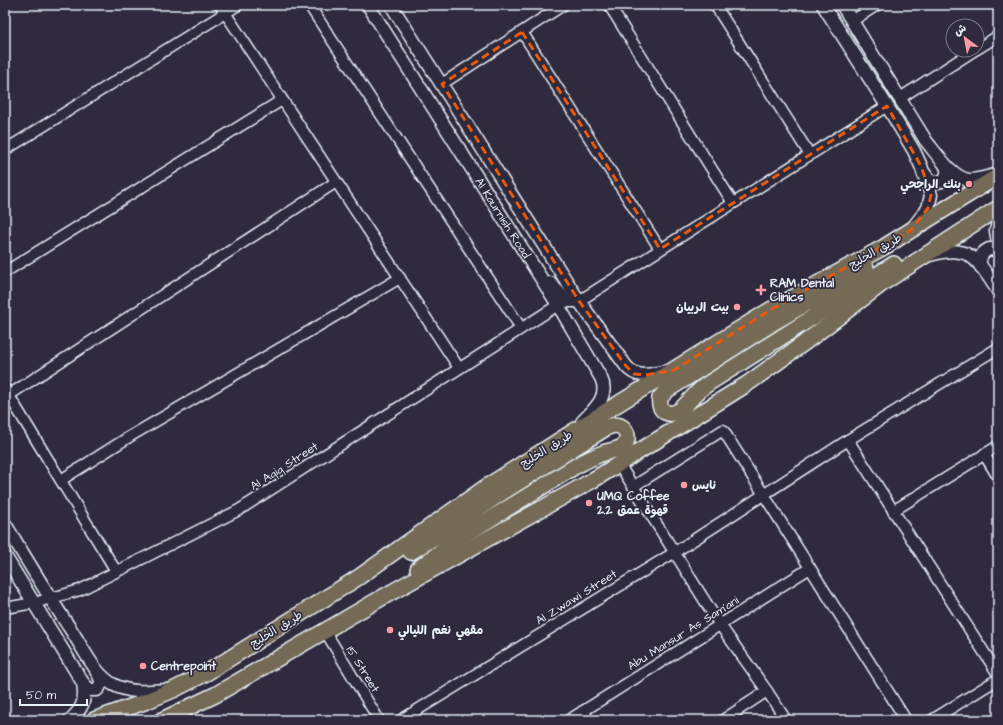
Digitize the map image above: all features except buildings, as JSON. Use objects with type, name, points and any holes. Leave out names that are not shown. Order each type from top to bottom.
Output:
[{"type":"main road","name":"طريق الخليج","points":[[94,720],[175,689],[208,672],[393,554],[486,487],[574,431],[772,309],[910,231],[998,175]]},
{"type":"main road","points":[[944,210],[898,248],[776,321],[666,390],[660,398],[660,406],[663,410],[669,413],[677,412],[696,393],[709,383],[810,319],[854,289],[939,237],[994,215]]},
{"type":"main road","points":[[178,720],[216,695],[383,597],[619,464],[747,384],[883,283],[923,257],[994,215]]},
{"type":"main road","points":[[325,598],[390,565],[606,428],[618,425],[624,429],[627,436],[626,444],[595,456],[574,467],[453,542],[383,597]]},
{"type":"main road","points":[[162,720],[216,695]]},
{"type":"street","points":[[5,150],[222,9],[238,5]]},
{"type":"street","points":[[309,5],[521,328]]},
{"type":"street","name":"Al Kaurnish Road","points":[[368,5],[523,252],[558,305],[604,383],[604,392],[600,402],[574,431]]},
{"type":"street","points":[[442,84],[563,5]]},
{"type":"street","points":[[609,5],[733,203]]},
{"type":"street","points":[[715,5],[810,155]]},
{"type":"street","points":[[823,5],[914,151],[930,188],[930,202],[924,214],[910,231]]},
{"type":"street","points":[[842,5],[926,141],[948,170],[946,176],[942,180],[935,182],[931,181],[923,171]]},
{"type":"street","points":[[852,21],[878,5]]},
{"type":"street","name":"Al Kaurnish Road","points":[[392,6],[579,301],[630,372],[634,374],[646,375],[674,370]]},
{"type":"street","points":[[222,9],[459,368]]},
{"type":"street","points":[[522,32],[660,249]]},
{"type":"street","points":[[985,44],[998,36]]},
{"type":"street","points":[[900,98],[962,58]]},
{"type":"street","points":[[5,272],[282,100]]},
{"type":"street","points":[[523,252],[554,289],[567,301],[579,301],[887,106]]},
{"type":"street","points":[[941,160],[956,174],[969,180],[998,175]]},
{"type":"street","points":[[116,570],[7,392],[336,182]]},
{"type":"street","points":[[994,215],[998,243]]},
{"type":"street","points":[[982,267],[980,260],[982,254],[989,249],[998,250]]},
{"type":"street","points":[[923,257],[949,251],[963,252],[974,259],[982,267],[998,291]]},
{"type":"street","points":[[61,480],[129,437],[400,278]]},
{"type":"street","name":"Al Aqiq Street","points":[[5,608],[34,603],[80,590],[116,570],[239,510],[558,305]]},
{"type":"street","name":"Al Zwawi Street","points":[[401,720],[674,552],[848,440],[998,348]]},
{"type":"street","points":[[634,486],[723,430],[906,720]]},
{"type":"street","points":[[848,440],[998,674]]},
{"type":"street","points":[[893,511],[998,446]]},
{"type":"street","points":[[984,454],[998,477]]},
{"type":"street","points":[[619,464],[720,625],[786,720]]},
{"type":"street","points":[[5,524],[93,665],[101,681],[100,687],[97,690],[90,690],[83,683],[5,556]]},
{"type":"street","name":"Abu Mansur As Sam'ani","points":[[569,720],[586,716],[720,625],[810,568]]},
{"type":"street","name":"15 Street","points":[[325,631],[379,720]]},
{"type":"street","points":[[93,665],[107,680],[127,690],[140,692],[175,689]]},
{"type":"street","points":[[932,720],[998,679]]},
{"type":"street","points":[[70,720],[81,708],[84,697],[83,683]]},
{"type":"street","points":[[723,720],[767,691]]},
{"type":"highlighted area","points":[[522,32],[660,249],[887,106],[921,166],[931,195],[928,208],[910,231],[772,309],[674,370],[646,375],[634,374],[626,366],[579,301],[442,84]]},
{"type":"place","name":"بنك الراجحي","points":[[969,184]]},
{"type":"place","name":"RAM Dental Clinics","points":[[761,290]]},
{"type":"place","name":"بيت الربيان","points":[[737,307]]},
{"type":"place","name":"نايس","points":[[684,485]]},
{"type":"place","name":"UMQ Coffee 2.2 قهوة عمق","points":[[589,503]]},
{"type":"place","name":"مقهي نغم الليالي","points":[[390,630]]},
{"type":"place","name":"Centrepoint","points":[[143,666]]}]
